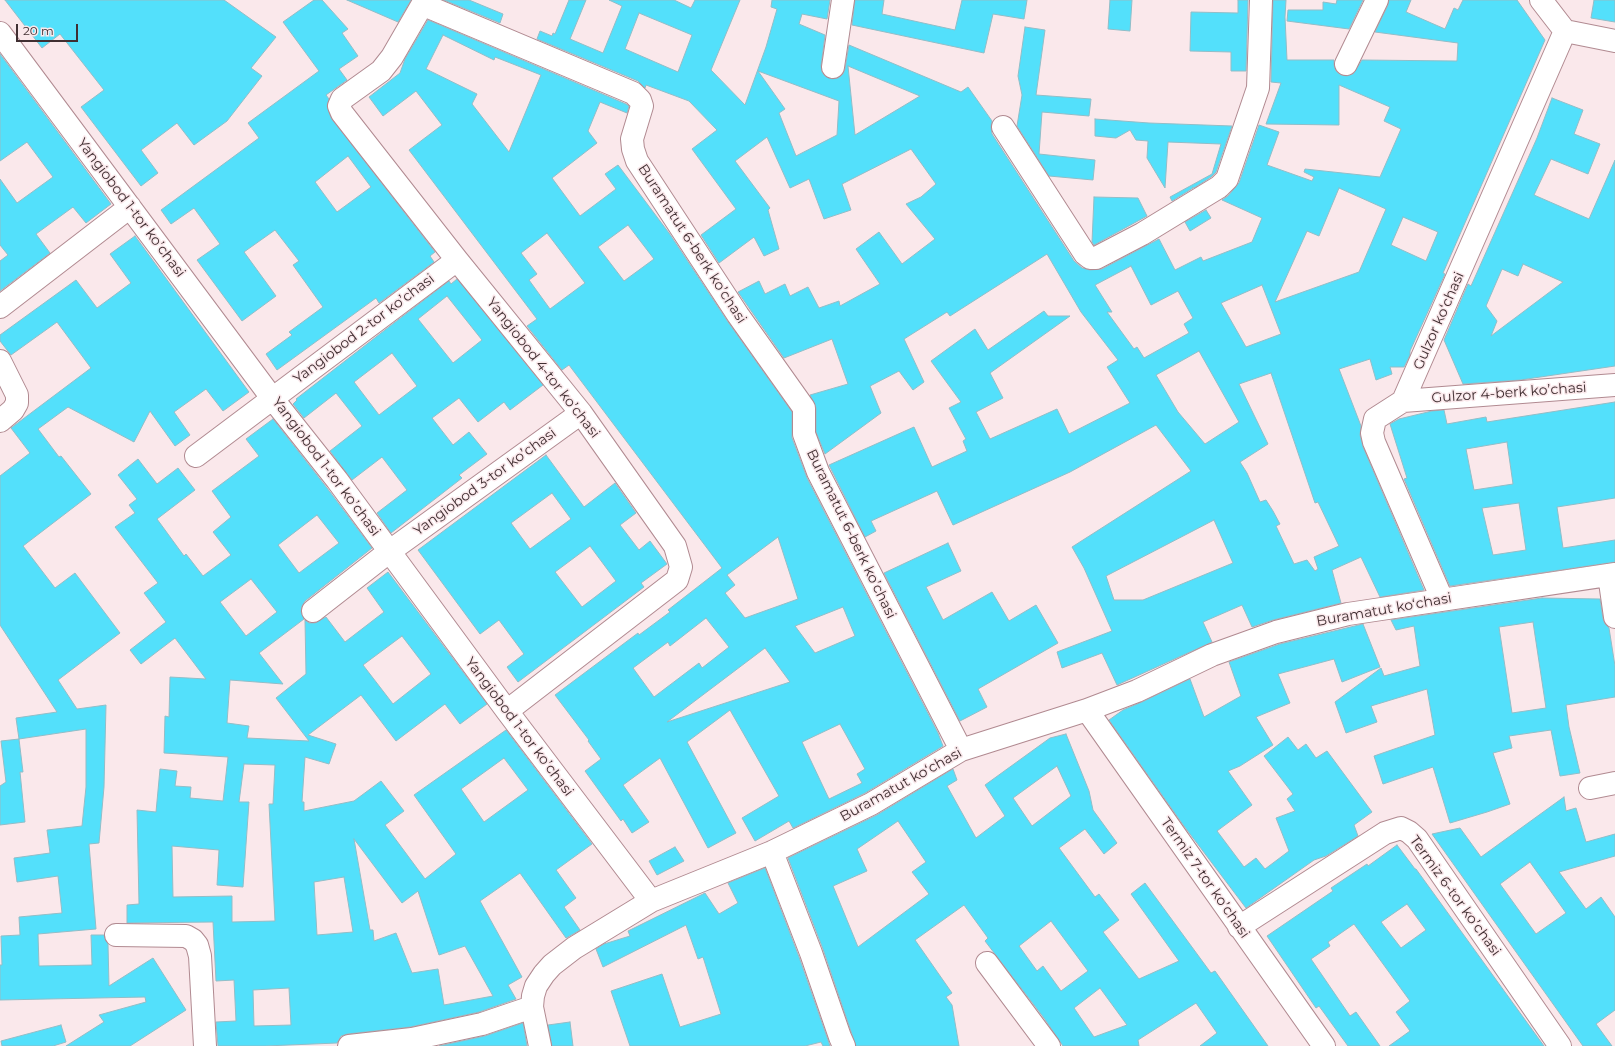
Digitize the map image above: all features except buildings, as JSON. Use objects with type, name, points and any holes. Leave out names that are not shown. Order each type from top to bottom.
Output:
[{"type":"street","points":[[833,67],[843,0]]},
{"type":"street","points":[[1003,127],[1085,254],[1090,258],[1096,258],[1148,230],[1219,187],[1227,179],[1258,88],[1261,0]]},
{"type":"street","points":[[1346,64],[1377,0]]},
{"type":"street","points":[[1541,0],[1565,31],[1615,41]]},
{"type":"street","name":"Buramatut 6-berk koʼchasi","points":[[424,3],[633,93],[640,100],[642,106],[632,139],[633,149],[637,161],[738,315],[804,408],[804,434],[818,472],[961,750]]},
{"type":"street","name":"Yangiobod 4-tor koʼchasi","points":[[424,3],[382,71],[347,94],[339,106],[347,120],[457,260],[581,413],[675,546],[682,567],[677,580],[507,711]]},
{"type":"street","name":"Gulzor koʻchasi","points":[[1403,401],[1565,31]]},
{"type":"street","name":"Yangiobod 1-tor koʼchasi","points":[[0,33],[272,398],[337,480],[507,711],[651,901]]},
{"type":"street","points":[[0,307],[130,207]]},
{"type":"street","name":"Yangiobod 2-tor koʼchasi","points":[[196,456],[457,260]]},
{"type":"street","points":[[0,361],[17,395],[17,403],[13,410],[0,421]]},
{"type":"street","name":"Gulzor 4-berk koʼchasi","points":[[1403,401],[1615,385]]},
{"type":"street","points":[[1403,401],[1374,419],[1372,433],[1374,442],[1442,599]]},
{"type":"street","name":"Yangiobod 3-tor koʼchasi","points":[[313,611],[390,551],[581,413]]},
{"type":"street","points":[[1612,574],[1615,618]]},
{"type":"street","name":"Buramatut koʻchasi","points":[[532,1007],[536,986],[552,965],[574,948],[651,901],[772,852],[871,804],[961,750],[1087,710],[1137,691],[1212,655],[1276,632],[1348,614],[1612,574]]},
{"type":"street","name":"Termiz 7-tor koʼchasi","points":[[1087,710],[1324,1046]]},
{"type":"street","points":[[1590,788],[1615,783]]},
{"type":"street","name":"Termiz 6-tor koʼchasi","points":[[1239,927],[1385,833],[1401,828],[1409,832],[1417,839],[1560,1046]]},
{"type":"street","points":[[772,852],[811,953],[844,1046]]},
{"type":"street","points":[[116,935],[186,936],[197,945],[200,956],[205,1046]]},
{"type":"street","points":[[987,964],[1049,1046]]},
{"type":"street","points":[[349,1046],[412,1039],[482,1024],[532,1007],[540,1046]]}]
